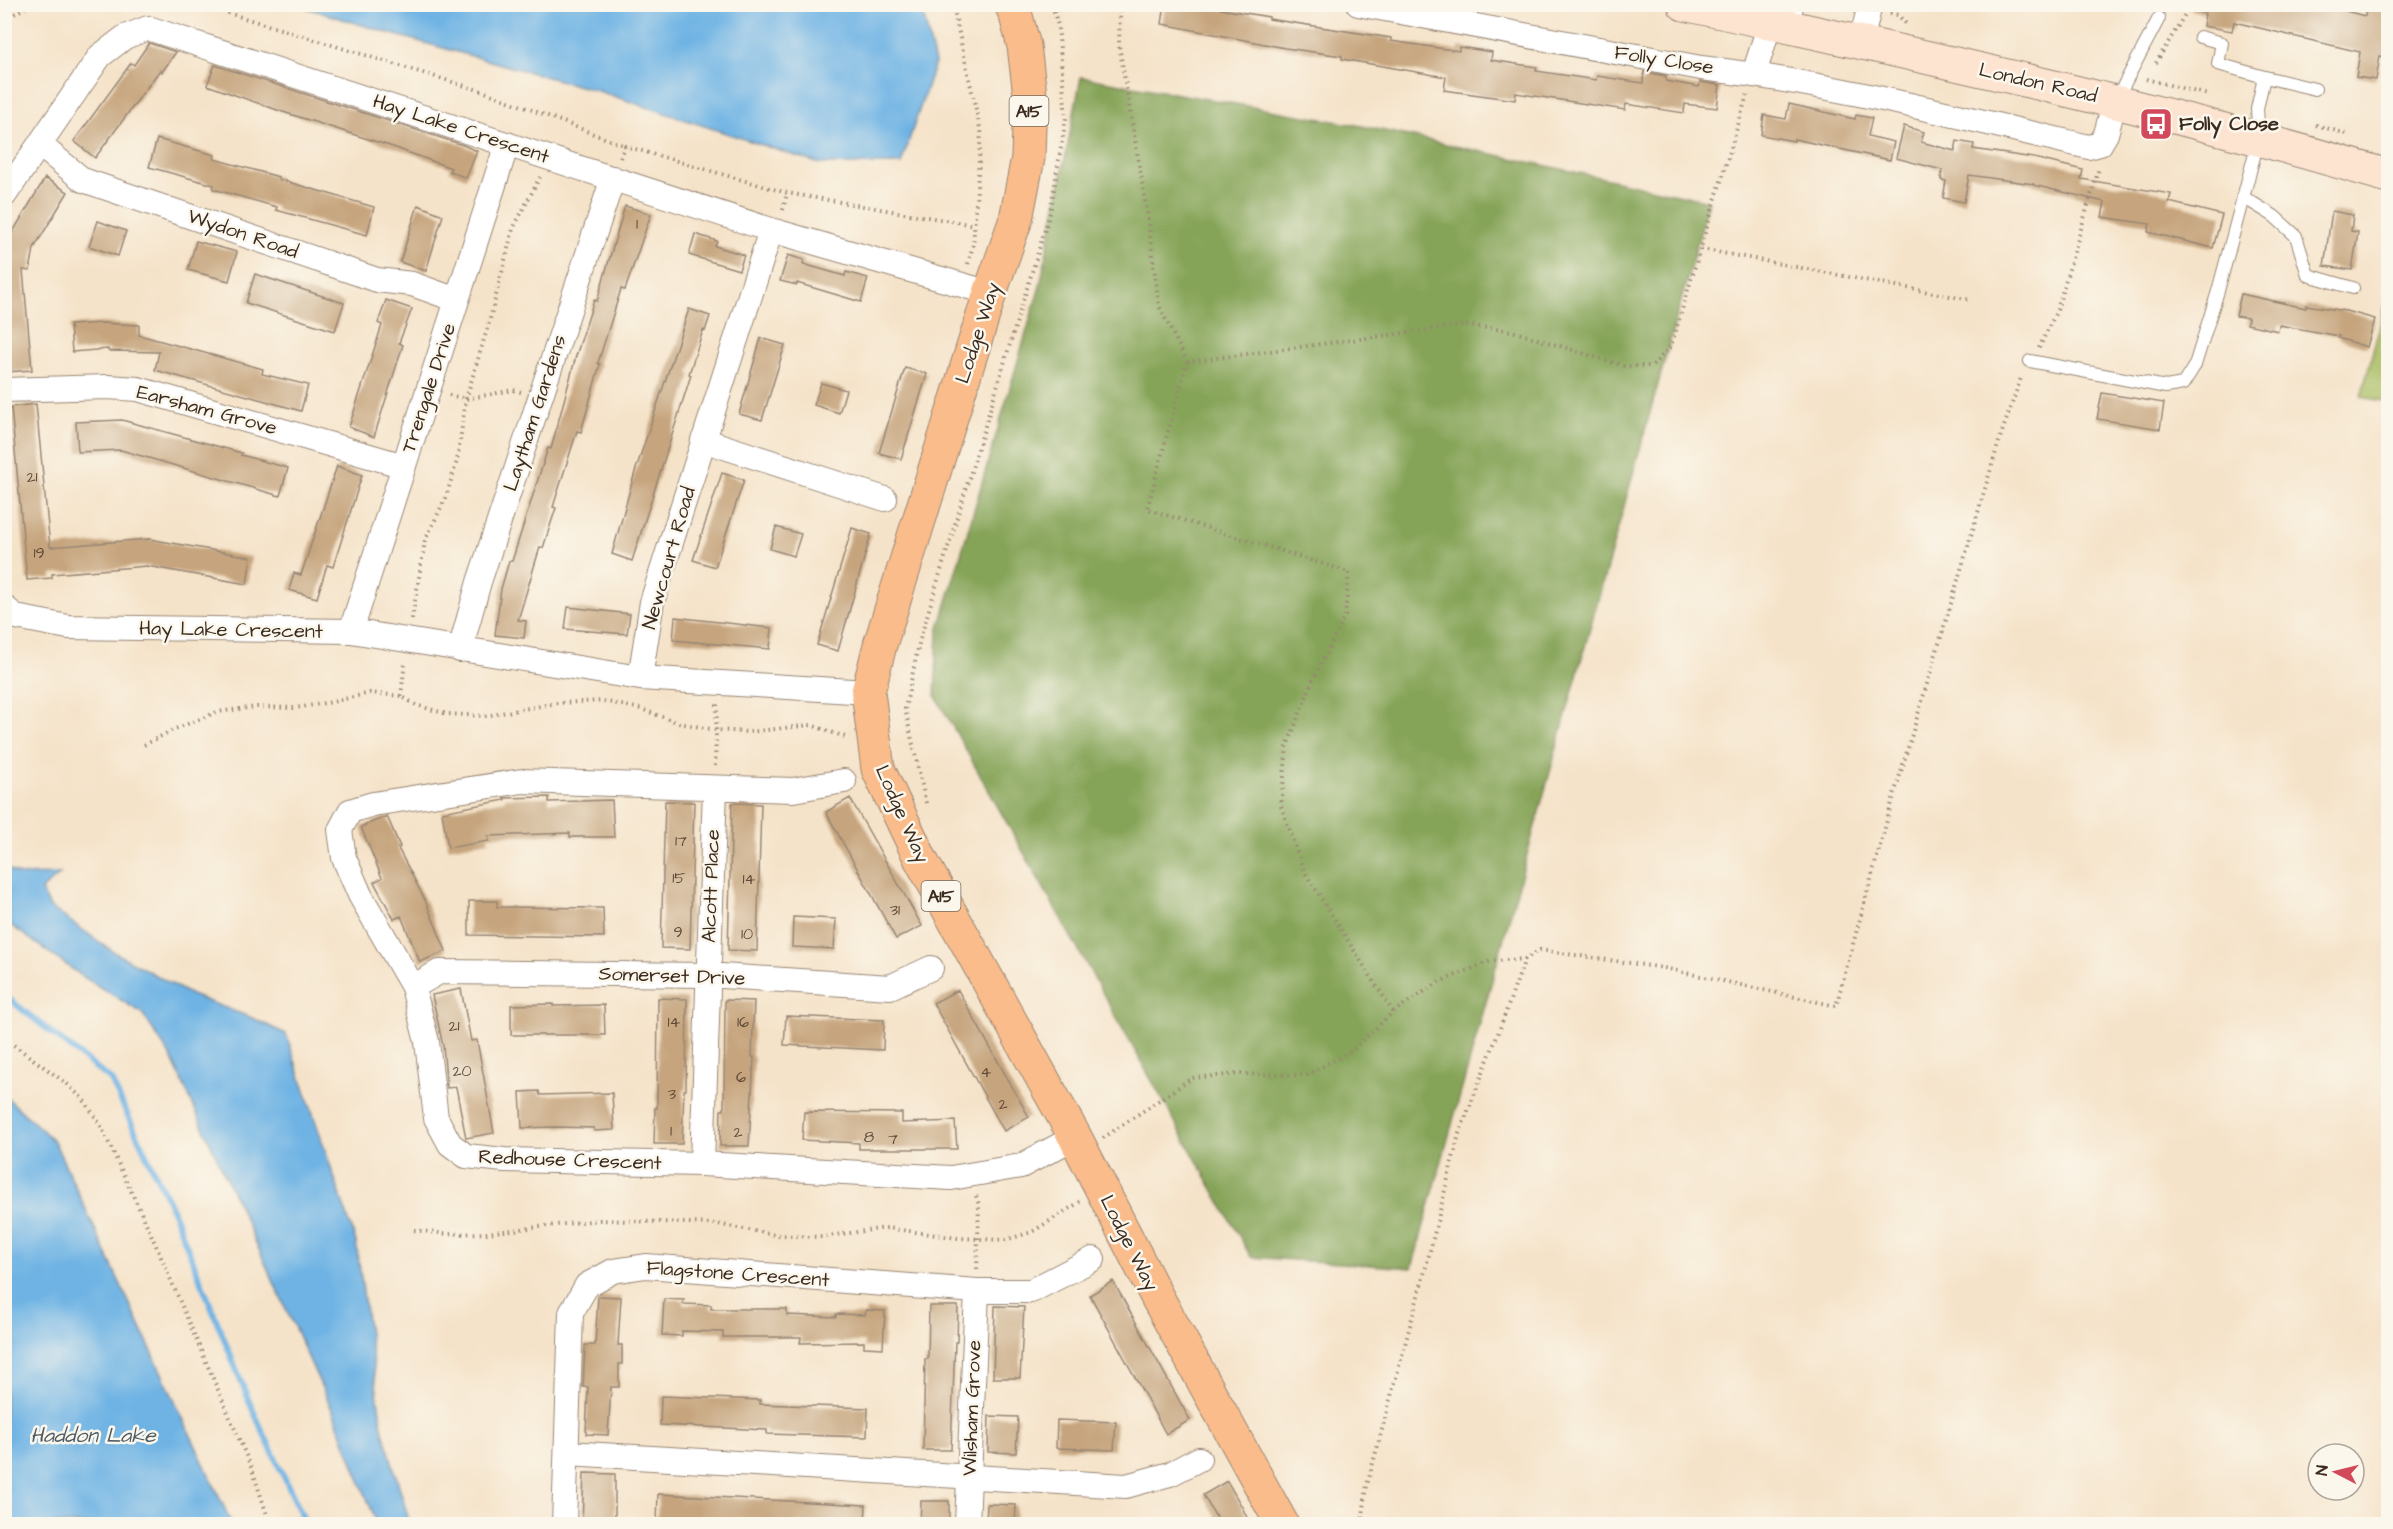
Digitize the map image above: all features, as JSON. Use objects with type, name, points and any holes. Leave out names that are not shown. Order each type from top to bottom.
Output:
[{"type":"main road","name":"Lodge Way","points":[[1011,4],[1024,46],[1030,95],[1028,158],[1016,219],[976,289],[868,692],[878,769],[921,860],[1091,1135],[1156,1297],[1282,1524]]},
{"type":"main road","name":"London Road","points":[[1684,4],[1787,19],[1861,43],[2123,103],[2259,138],[2388,176]]},
{"type":"street","name":"Folly Close","points":[[1358,4],[1690,66],[1754,74],[1820,86],[2089,147],[2100,144]]},
{"type":"street","points":[[1861,43],[1870,4]]},
{"type":"street","points":[[1754,74],[1787,19]]},
{"type":"street","name":"Hay Lake Crescent","points":[[4,196],[100,56],[124,37],[148,28],[771,230],[976,289]]},
{"type":"street","points":[[2100,144],[2123,103]]},
{"type":"street","name":"Trengale Drive","points":[[351,632],[507,144]]},
{"type":"street","name":"Wydon Road","points":[[40,145],[83,180],[378,280],[412,284],[457,300]]},
{"type":"street","name":"Laytham Gardens","points":[[460,650],[479,582],[613,178]]},
{"type":"street","name":"Newcourt Road","points":[[640,678],[652,602],[771,230]]},
{"type":"street","name":"Earsham Grove","points":[[4,390],[108,387],[138,389],[404,466]]},
{"type":"street","points":[[703,440],[885,499]]},
{"type":"street","name":"Hay Lake Crescent","points":[[4,607],[16,617],[68,627],[351,632],[640,678],[868,692]]},
{"type":"street","name":"Redhouse Crescent","points":[[844,781],[793,790],[522,781],[373,804],[350,811],[340,830],[344,858],[360,895],[413,987],[427,1042],[436,1118],[450,1144],[466,1156],[504,1160],[702,1164],[951,1178],[1021,1166],[1091,1135]]},
{"type":"street","name":"Alcott Place","points":[[702,1164],[715,788]]},
{"type":"street","name":"Somerset Drive","points":[[413,987],[439,972],[707,975],[890,987],[931,968]]},
{"type":"street","name":"Flagstone Crescent","points":[[564,1524],[571,1312],[587,1286],[613,1271],[645,1266],[977,1291],[1031,1291],[1093,1260]]},
{"type":"street","name":"Wilsham Grove","points":[[967,1524],[977,1291]]},
{"type":"street","points":[[567,1453],[1126,1486],[1170,1474],[1199,1459]]},
{"type":"lane","points":[[2123,103],[2159,18]]},
{"type":"lane","points":[[2200,37],[2222,43],[2218,64],[2315,89]]},
{"type":"lane","points":[[2030,361],[2166,387],[2183,384],[2195,365],[2259,138],[2257,109],[2263,82],[2261,76]]},
{"type":"lane","points":[[2243,197],[2274,216],[2296,236],[2308,275],[2353,288]]},
{"type":"path","points":[[4,20],[31,4]]},
{"type":"path","points":[[199,4],[488,93],[625,146],[787,194],[974,225]]},
{"type":"path","points":[[956,4],[953,6],[981,132],[973,245],[976,289]]},
{"type":"path","points":[[927,809],[905,709],[920,639],[1050,213],[1066,118],[1058,26],[1052,4]]},
{"type":"path","points":[[1120,4],[1119,45],[1147,211],[1159,306],[1187,362],[1147,509],[1349,572],[1345,616],[1312,681],[1287,746],[1281,806],[1304,871],[1393,1012]]},
{"type":"path","points":[[1896,4],[1898,15]]},
{"type":"path","points":[[2123,103],[2191,4]]},
{"type":"path","points":[[1187,362],[1464,325],[1512,331],[1624,366],[1652,366],[1671,346],[1754,74]]},
{"type":"path","points":[[1107,1149],[1091,1135],[1192,1078],[1240,1074],[1307,1075],[1351,1051],[1393,1012],[1439,982],[1491,960],[1525,959],[1540,950],[1664,968],[1836,1006],[1878,848],[2001,435],[2018,381],[2047,334],[2057,310],[2104,153],[2100,144]]},
{"type":"path","points":[[613,178],[625,146]]},
{"type":"path","points":[[401,696],[407,641],[425,541],[446,497],[457,461],[466,399],[490,319],[513,229],[550,158]]},
{"type":"path","points":[[1701,249],[1971,300]]},
{"type":"path","points":[[428,390],[466,399],[513,390],[540,399]]},
{"type":"path","points":[[715,788],[718,683]]},
{"type":"path","points":[[144,745],[217,711],[257,707],[296,708],[370,693],[401,696],[416,705],[447,714],[485,716],[557,703],[603,701],[641,709],[679,723],[716,730],[749,732],[811,725],[854,741],[853,730]]},
{"type":"path","points":[[1362,1524],[1367,1485],[1459,1134],[1525,959]]},
{"type":"path","points":[[4,1038],[66,1083],[83,1100],[100,1124],[151,1234],[252,1469],[270,1524]]},
{"type":"path","points":[[971,1174],[979,1205],[977,1291]]},
{"type":"path","points":[[1076,1194],[1086,1212]]},
{"type":"path","points":[[414,1230],[447,1234],[487,1233],[599,1220],[717,1224],[776,1235],[820,1238],[887,1228],[958,1239],[978,1237],[1005,1240],[1032,1232],[1080,1202]]},
{"type":"green space","points":[[1081,77],[1362,126],[1709,201],[1412,1268],[1251,1257],[935,695],[938,632],[1040,286]]},
{"type":"green space","points":[[2386,302],[2388,303],[2388,402],[2361,397]]},
{"type":"water","points":[[297,5],[921,5],[935,63],[901,164],[820,164],[598,91]]},
{"type":"water","points":[[4,867],[19,875],[60,874],[41,890],[50,907],[114,952],[191,995],[252,1018],[286,1034],[356,1242],[382,1427],[410,1524],[377,1524],[334,1414],[171,1057],[142,1013],[82,976],[5,921]]},
{"type":"water","name":"Haddon Lake","points":[[4,1095],[54,1141],[232,1524],[5,1524]]},
{"type":"building","points":[[1165,4],[1212,4],[1221,6],[1221,9],[1269,17],[1269,19],[1391,38],[1391,41],[1459,51],[1459,47],[1492,52],[1491,60],[1537,67],[1536,71],[1596,80],[1597,76],[1643,83],[1644,72],[1666,76],[1666,81],[1699,87],[1700,82],[1720,85],[1717,108],[1685,104],[1684,113],[1626,104],[1625,110],[1516,93],[1515,100],[1444,90],[1446,77],[1162,24]]},
{"type":"building","points":[[2192,4],[2318,4],[2365,16],[2367,4],[2388,4],[2385,26],[2388,27],[2388,57],[2380,56],[2376,80],[2356,77],[2360,52],[2234,22],[2232,31],[2203,26],[2205,14],[2191,10]]},
{"type":"building","points":[[149,43],[176,52],[95,158],[74,141],[131,63],[134,65]]},
{"type":"building","points":[[215,65],[477,151],[466,178],[449,171],[451,168],[393,147],[207,85]]},
{"type":"building","points":[[1789,104],[1855,119],[1856,115],[1872,118],[1868,136],[1894,142],[1890,160],[1794,139],[1794,141],[1761,135],[1764,115],[1786,119]]},
{"type":"building","points":[[1904,126],[1924,132],[1921,142],[1955,151],[1957,141],[1974,144],[1973,149],[2034,158],[2083,170],[2081,179],[2171,194],[2169,202],[2222,215],[2213,248],[2148,232],[2150,224],[2102,217],[2105,202],[2033,184],[1969,175],[1964,202],[1943,198],[1946,181],[1941,180],[1942,170],[1896,158]]},
{"type":"building","points":[[157,139],[215,155],[214,159],[374,207],[367,235],[276,210],[277,207],[213,189],[214,185],[149,167]]},
{"type":"building","points":[[45,178],[68,192],[34,248],[30,271],[23,270],[32,370],[7,372],[4,348],[4,259],[8,240]]},
{"type":"building","points":[[418,205],[443,215],[426,271],[400,262]]},
{"type":"building","points":[[625,206],[651,214],[625,290],[621,289],[598,363],[600,364],[581,432],[577,431],[553,507],[556,508],[543,548],[540,547],[518,620],[526,621],[524,638],[495,635],[501,589],[509,561],[512,561],[548,448],[551,449],[576,356],[594,300],[597,301]]},
{"type":"building","points":[[2332,211],[2353,215],[2351,231],[2358,232],[2352,270],[2324,266]]},
{"type":"building","points":[[98,221],[126,231],[118,256],[89,246]]},
{"type":"building","points":[[695,234],[717,241],[715,246],[744,255],[739,270],[689,255]]},
{"type":"building","points":[[196,241],[237,252],[229,281],[188,270]]},
{"type":"building","points":[[788,255],[804,260],[803,264],[845,276],[846,272],[868,278],[861,302],[797,283],[797,285],[780,281]]},
{"type":"building","points":[[255,274],[344,303],[335,331],[246,303]]},
{"type":"building","points":[[2241,294],[2306,308],[2306,305],[2346,311],[2375,319],[2367,347],[2338,338],[2339,336],[2279,325],[2278,331],[2247,324],[2248,318],[2236,316]]},
{"type":"building","points":[[386,300],[412,309],[399,343],[403,345],[374,437],[349,427],[382,325],[378,323]]},
{"type":"building","points":[[689,309],[710,316],[705,331],[703,330],[632,561],[612,554],[635,472]]},
{"type":"building","points":[[101,323],[139,325],[139,335],[263,369],[262,374],[308,385],[301,411],[155,370],[159,352],[108,351],[108,349],[72,352],[70,325]]},
{"type":"building","points":[[761,338],[785,345],[762,420],[739,414]]},
{"type":"building","points":[[905,368],[927,374],[901,459],[879,453]]},
{"type":"building","points":[[821,383],[846,390],[839,413],[814,405]]},
{"type":"building","points":[[2102,393],[2164,403],[2160,429],[2097,419]]},
{"type":"building","points":[[36,404],[50,547],[149,539],[251,557],[247,584],[147,566],[52,574],[52,578],[27,580],[11,407]]},
{"type":"building","points":[[122,420],[288,468],[280,496],[121,450],[78,452],[76,422]]},
{"type":"building","points":[[337,466],[362,475],[333,567],[327,565],[317,598],[289,590],[294,573],[301,575]]},
{"type":"building","points":[[722,473],[744,480],[715,567],[693,560]]},
{"type":"building","points":[[776,527],[801,534],[794,556],[770,549]]},
{"type":"building","points":[[852,528],[871,534],[838,651],[817,645]]},
{"type":"building","points":[[568,607],[630,614],[627,634],[565,629]]},
{"type":"building","points":[[675,617],[772,628],[770,649],[673,640]]},
{"type":"building","points":[[549,797],[549,802],[612,800],[614,837],[570,837],[570,833],[488,836],[489,841],[448,848],[442,812],[505,800],[504,798]]},
{"type":"building","points":[[850,798],[922,926],[896,939],[826,812]]},
{"type":"building","points":[[665,801],[694,802],[690,949],[661,948]]},
{"type":"building","points":[[732,803],[761,804],[757,951],[728,950]]},
{"type":"building","points":[[387,816],[400,847],[398,848],[425,900],[446,951],[420,962],[401,916],[394,919],[374,882],[382,878],[361,827]]},
{"type":"building","points":[[469,901],[497,901],[497,907],[603,908],[604,937],[469,935]]},
{"type":"building","points":[[793,917],[836,919],[834,949],[792,947]]},
{"type":"building","points":[[461,989],[471,1041],[477,1040],[494,1133],[466,1138],[456,1087],[447,1088],[443,1046],[432,995]]},
{"type":"building","points":[[958,990],[1029,1117],[1004,1131],[933,1003]]},
{"type":"building","points":[[658,998],[687,999],[686,1090],[684,1090],[682,1144],[654,1144],[655,1108],[657,1108]]},
{"type":"building","points":[[725,1000],[754,1001],[752,1057],[754,1057],[749,1146],[720,1146],[721,1110],[724,1110]]},
{"type":"building","points":[[553,1004],[553,1006],[604,1005],[605,1035],[511,1035],[511,1005]]},
{"type":"building","points":[[786,1016],[884,1020],[883,1050],[784,1045]]},
{"type":"building","points":[[539,1091],[540,1095],[612,1093],[614,1130],[522,1128],[520,1092]]},
{"type":"building","points":[[804,1112],[902,1113],[902,1123],[955,1121],[957,1149],[859,1149],[859,1143],[802,1140]]},
{"type":"building","points":[[1113,1281],[1190,1420],[1166,1434],[1090,1295]]},
{"type":"building","points":[[598,1296],[621,1297],[618,1345],[622,1345],[622,1364],[619,1364],[619,1387],[611,1387],[608,1435],[586,1434],[588,1387],[583,1387],[585,1345],[595,1345]]},
{"type":"building","points":[[664,1299],[684,1300],[683,1304],[711,1305],[711,1309],[787,1309],[787,1315],[836,1317],[836,1314],[865,1315],[866,1310],[885,1311],[883,1348],[864,1347],[864,1342],[800,1343],[801,1337],[723,1337],[723,1332],[682,1331],[682,1336],[662,1335]]},
{"type":"building","points":[[929,1306],[958,1306],[951,1450],[923,1450]]},
{"type":"building","points":[[995,1306],[1024,1307],[1020,1378],[993,1378]]},
{"type":"building","points":[[661,1396],[760,1400],[760,1404],[868,1408],[867,1437],[767,1434],[767,1430],[660,1425]]},
{"type":"building","points":[[989,1416],[1018,1417],[1016,1453],[988,1452]]},
{"type":"building","points":[[1057,1420],[1116,1422],[1114,1450],[1056,1448]]},
{"type":"building","points":[[584,1473],[615,1474],[615,1524],[582,1524]]},
{"type":"building","points":[[1227,1481],[1250,1524],[1220,1524],[1203,1495]]},
{"type":"building","points":[[658,1494],[866,1505],[865,1524],[657,1524]]},
{"type":"building","points":[[921,1501],[949,1501],[949,1524],[920,1524]]},
{"type":"building","points":[[987,1504],[1016,1505],[1015,1524],[986,1524]]},
{"type":"waterway","points":[[4,995],[111,1080],[172,1209],[251,1406],[306,1524]]},
{"type":"place","name":"Folly Close","points":[[2156,124]]}]
